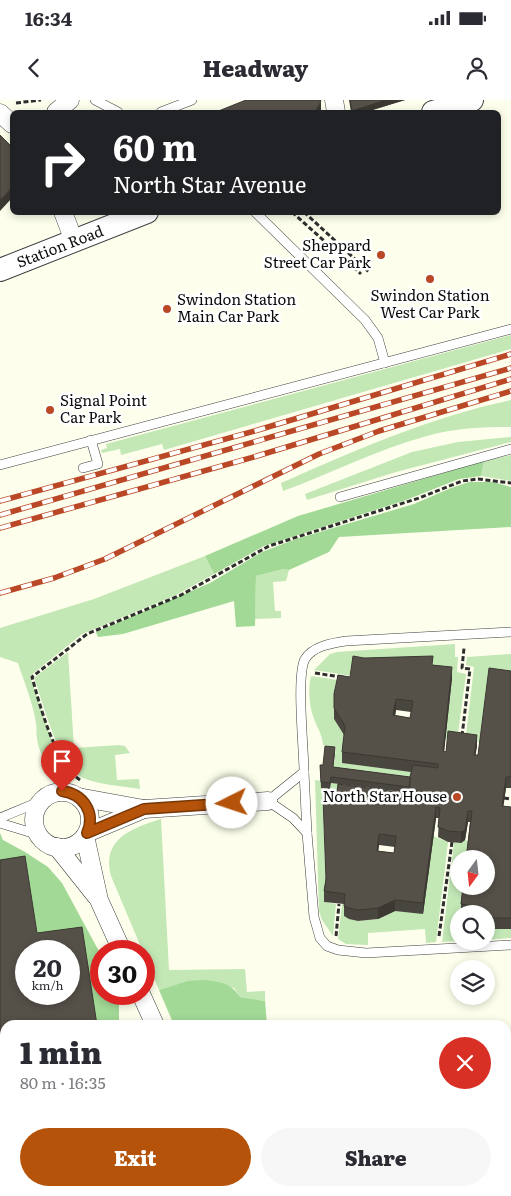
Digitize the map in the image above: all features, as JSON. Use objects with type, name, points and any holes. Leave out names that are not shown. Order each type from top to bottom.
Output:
[{"type":"street","points":[[58,110],[70,100]]},
{"type":"street","points":[[440,110],[472,100]]},
{"type":"street","points":[[64,215],[74,240]]},
{"type":"street","name":"Station Road","points":[[0,270],[139,215]]},
{"type":"street","points":[[83,790],[90,823],[86,834],[99,900],[117,940]]},
{"type":"street","points":[[144,809],[83,790],[62,791],[50,794],[41,801],[34,818],[39,835],[47,844],[57,847],[74,845],[86,834],[144,809],[268,801]]},
{"type":"street","points":[[57,847],[99,900]]},
{"type":"street","points":[[146,1005],[153,1020]]},
{"type":"lane","points":[[95,100],[114,110]]},
{"type":"lane","points":[[166,110],[192,100]]},
{"type":"lane","points":[[261,215],[365,320],[378,338],[385,363]]},
{"type":"lane","points":[[0,465],[511,329]]},
{"type":"lane","points":[[83,468],[98,464],[91,440]]},
{"type":"lane","points":[[340,496],[511,449]]},
{"type":"lane","points":[[511,632],[331,644],[311,652],[305,659],[302,671],[304,772],[308,833],[316,928],[320,938],[327,946],[349,953],[511,945]]},
{"type":"lane","points":[[304,772],[268,801],[293,818],[308,833]]},
{"type":"lane","points":[[0,818],[41,801]]},
{"type":"lane","points":[[0,823],[39,835]]},
{"type":"path","points":[[6,108],[35,103],[41,100]]},
{"type":"path","points":[[295,215],[362,274]]},
{"type":"path","points":[[307,215],[369,272]]},
{"type":"path","points":[[83,790],[65,763],[49,728],[32,678],[74,643],[98,628],[181,595],[244,558],[287,539],[419,498],[462,481],[478,479],[511,483]]},
{"type":"path","points":[[461,744],[470,669],[462,668],[465,634]]},
{"type":"path","points":[[302,671],[343,677]]},
{"type":"path","points":[[504,798],[511,799]]},
{"type":"path","points":[[437,949],[452,842]]},
{"type":"path","points":[[334,949],[340,904]]},
{"type":"green space","points":[[511,335],[511,349],[164,450],[162,444],[121,455],[120,449],[102,453],[101,450],[107,448],[106,444]]},
{"type":"green space","points":[[511,400],[511,427],[469,428],[408,441],[283,491],[281,483],[337,458],[423,425]]},
{"type":"green space","points":[[511,437],[511,442],[396,472],[307,500],[305,494],[412,452],[458,442]]},
{"type":"green space","points":[[511,455],[511,481],[481,476],[484,461]]},
{"type":"green space","points":[[484,461],[481,476],[459,479],[406,500],[264,546],[214,574],[205,556],[298,516]]},
{"type":"green space","points":[[469,482],[493,482],[511,487],[511,527],[339,537],[329,552],[289,570],[284,569],[256,576],[255,626],[236,627],[234,601],[123,634],[98,637],[96,632],[210,583],[262,552],[296,539],[414,504]]},
{"type":"green space","points":[[205,556],[214,574],[174,596],[82,634],[30,676],[53,744],[74,780],[54,770],[41,753],[33,708],[18,663],[0,657],[0,628],[94,599]]},
{"type":"green space","points":[[284,569],[289,570],[286,581],[273,582],[275,611],[281,611],[281,618],[255,619],[256,576]]},
{"type":"green space","points":[[455,644],[455,657],[458,657],[457,672],[466,674],[458,734],[453,739],[445,738],[452,678],[352,676],[314,670],[330,654],[337,652]]},
{"type":"green space","points":[[68,652],[74,748],[125,746],[130,753],[115,755],[117,780],[139,779],[140,789],[104,784],[83,778],[74,772],[66,762],[47,718],[34,678]]},
{"type":"green space","points":[[511,654],[511,681],[481,742],[470,741],[466,735],[474,667],[466,665],[467,657]]},
{"type":"green space","points":[[311,676],[351,682],[335,692],[334,719],[345,736],[413,772],[410,783],[333,773],[336,747],[323,745],[314,720],[309,691]]},
{"type":"green space","points":[[315,780],[322,781],[321,788],[330,789],[331,783],[409,793],[410,800],[336,809],[323,808],[326,891],[324,902],[336,904],[333,936],[322,920],[319,911]]},
{"type":"green space","points":[[161,819],[169,970],[245,969],[247,992],[265,991],[265,1001],[240,997],[234,988],[187,981],[159,990],[155,980],[155,940],[138,940],[111,876],[109,864],[110,853],[121,837],[139,827]]},
{"type":"green space","points":[[0,833],[3,840],[48,867],[62,883],[93,940],[90,940],[90,988],[82,938],[35,940],[0,871]]},
{"type":"green space","points":[[433,836],[448,842],[436,942],[426,943],[425,929],[368,933],[368,945],[346,944],[338,939],[342,904],[345,905],[344,916],[358,921],[378,919],[395,911]]},
{"type":"green space","points":[[465,840],[469,841],[468,850],[453,850],[454,843],[461,843]]},
{"type":"green space","points":[[450,876],[450,895],[463,895],[462,905],[450,905],[450,942],[442,942]]},
{"type":"green space","points":[[511,928],[511,938],[495,939],[495,929]]},
{"type":"green space","points":[[204,980],[220,982],[232,988],[240,997],[265,1001],[267,1020],[172,1020],[159,990],[187,981]]},
{"type":"green space","points":[[93,1005],[119,1005],[119,1020],[95,1020]]},
{"type":"building","points":[[246,100],[321,101],[316,110],[221,110]]},
{"type":"building","points":[[350,100],[386,100],[355,110],[352,110]]},
{"type":"building","points":[[0,135],[10,145],[10,189],[0,200]]},
{"type":"building","name":"North Star House","points":[[353,656],[364,658],[433,656],[432,665],[452,667],[443,751],[446,752],[448,731],[477,735],[474,755],[478,755],[489,668],[511,671],[511,777],[506,777],[502,806],[511,807],[511,918],[495,918],[495,905],[461,904],[462,895],[495,895],[495,850],[467,850],[472,811],[468,811],[465,830],[461,832],[448,831],[438,827],[440,808],[436,807],[423,903],[395,900],[378,908],[358,910],[344,906],[345,894],[324,891],[326,880],[323,797],[336,799],[338,784],[434,797],[435,793],[410,790],[410,777],[413,765],[438,768],[438,764],[342,752],[345,726],[334,708],[334,694],[338,675],[350,677]],"holes":[[[396,699],[413,701],[410,718],[393,715]],[[379,834],[396,836],[394,853],[377,851]]]},
{"type":"building","points":[[325,746],[335,747],[333,767],[410,777],[409,787],[331,777],[330,783],[321,782],[320,765],[323,765]]},
{"type":"building","points":[[25,856],[37,933],[82,927],[90,979],[90,1005],[94,1005],[96,1020],[0,1020],[0,860]]},
{"type":"railway","points":[[0,501],[258,430],[511,354]]},
{"type":"railway","points":[[0,515],[511,368]]},
{"type":"railway","points":[[0,528],[257,456],[511,379]]},
{"type":"railway","points":[[0,593],[54,578],[105,559],[319,454],[379,431],[511,391]]},
{"type":"place","name":"Sheppard Street Car Park","points":[[381,255]]},
{"type":"place","name":"Swindon Station West Car Park","points":[[430,279]]},
{"type":"place","name":"Swindon Station Main Car Park","points":[[167,309]]},
{"type":"place","name":"Signal Point Car Park","points":[[50,410]]},
{"type":"place","name":"North Star House","points":[[457,797]]},
{"type":"route","points":[[62,791],[79,797],[87,806],[90,823],[87,833],[108,822],[144,809],[232,803]]}]
